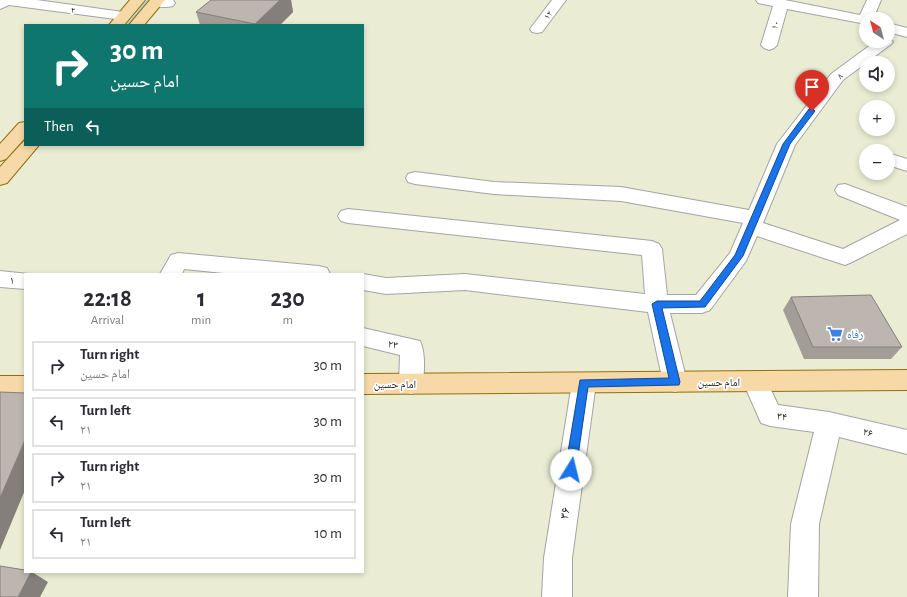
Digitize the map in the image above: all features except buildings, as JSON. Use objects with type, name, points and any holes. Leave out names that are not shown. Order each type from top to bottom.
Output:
[{"type":"main road","points":[[119,21],[138,0]]},
{"type":"main road","points":[[137,24],[161,2]]},
{"type":"main road","points":[[0,155],[24,128]]},
{"type":"main road","points":[[0,178],[29,146]]},
{"type":"main road","name":"امام حسین","points":[[364,384],[907,380]]},
{"type":"main road","points":[[0,386],[24,386]]},
{"type":"street","name":"۲","points":[[0,5],[6,0],[119,21]]},
{"type":"street","name":"۱۲","points":[[537,29],[559,0]]},
{"type":"street","points":[[763,0],[859,19]]},
{"type":"street","points":[[869,12],[874,0]]},
{"type":"street","name":"۱۰","points":[[769,45],[781,4]]},
{"type":"street","points":[[895,29],[907,33]]},
{"type":"street","name":"۸","points":[[657,304],[702,304],[739,256],[786,144],[837,77],[877,48]]},
{"type":"street","points":[[895,161],[907,165]]},
{"type":"street","points":[[415,178],[494,188],[621,194],[753,223],[845,257],[907,225]]},
{"type":"street","points":[[845,190],[907,216]]},
{"type":"street","points":[[348,216],[652,249],[657,304],[675,382]]},
{"type":"street","points":[[172,273],[178,261],[308,273]]},
{"type":"street","name":"۱","points":[[0,279],[24,281]]},
{"type":"street","points":[[364,282],[386,286],[465,282],[551,294],[657,304]]},
{"type":"street","name":"۲۳","points":[[364,337],[412,348],[411,384]]},
{"type":"street","name":"۳۴","points":[[755,382],[770,414],[829,423]]},
{"type":"street","name":"۳۶","points":[[557,597],[558,558],[584,383]]},
{"type":"street","points":[[803,597],[805,524],[829,423]]},
{"type":"street","name":"۲۶","points":[[829,423],[907,442]]},
{"type":"green space","points":[[0,0],[907,0],[907,597],[0,597]]},
{"type":"waterway","points":[[129,24],[149,0]]},
{"type":"place","name":"رفاه","points":[[835,334]]},
{"type":"route","points":[[571,470],[584,383],[675,382],[657,304],[702,304],[739,256],[786,144],[812,111]]}]
